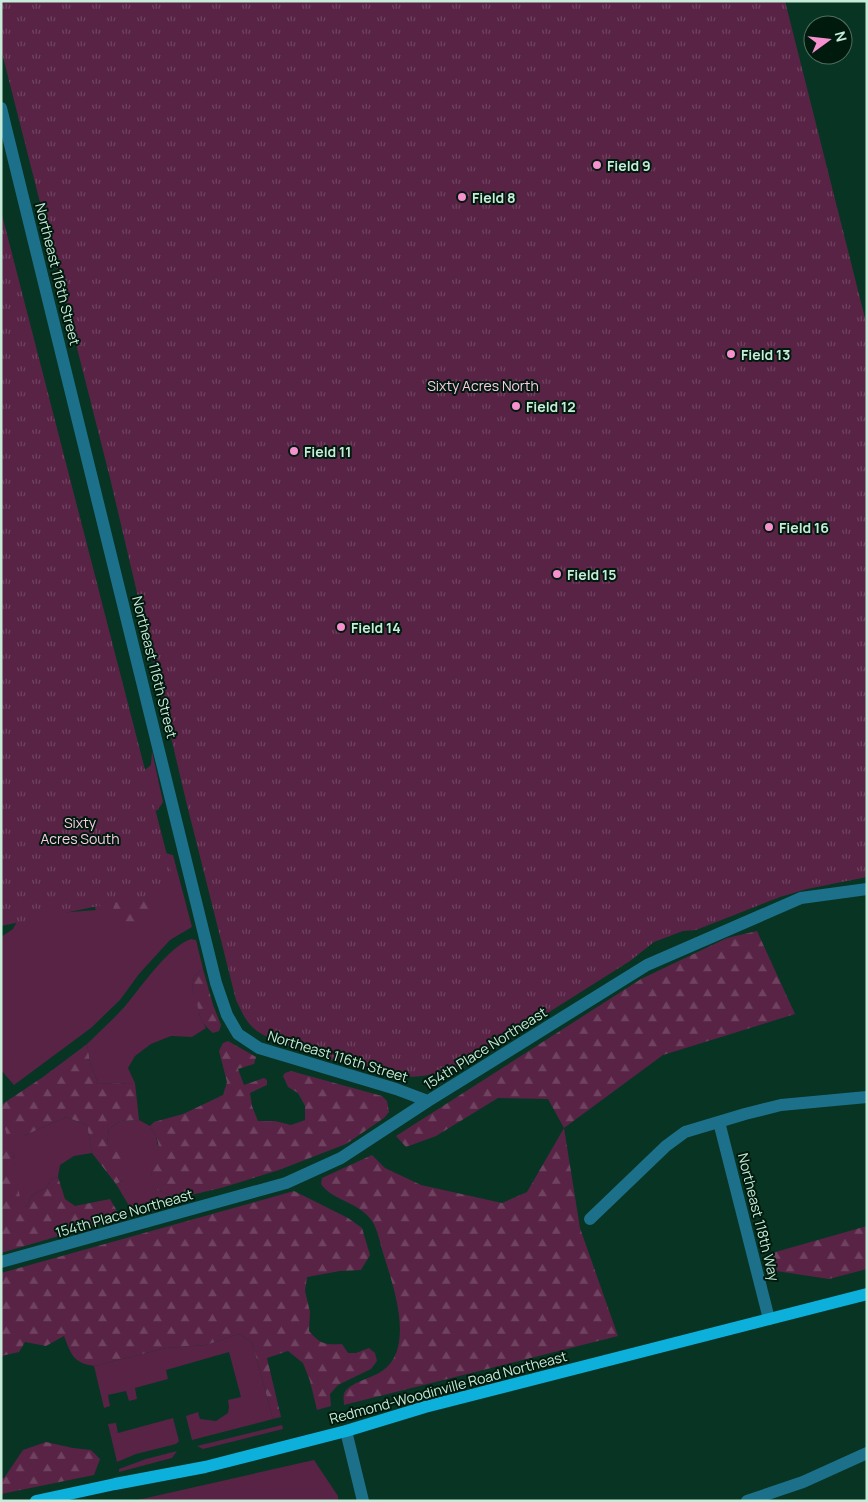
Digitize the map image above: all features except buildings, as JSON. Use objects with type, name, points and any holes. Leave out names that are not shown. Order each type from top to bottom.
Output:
[{"type":"main road","name":"Redmond-Woodinville Road Northeast","points":[[36,1501],[143,1478],[189,1471],[346,1430],[425,1407],[867,1294]]},
{"type":"street","name":"Northeast 116th Street","points":[[1,108],[216,983],[227,1015],[238,1034],[259,1048],[396,1089],[428,1101]]},
{"type":"street","name":"154th Place Northeast","points":[[1,1262],[286,1183],[341,1158],[428,1101],[647,965],[801,898],[867,889]]},
{"type":"street","points":[[590,1218],[666,1146],[686,1132],[781,1105],[867,1096]]},
{"type":"street","name":"Northeast 118th Way","points":[[719,1122],[769,1319]]},
{"type":"street","points":[[346,1430],[362,1501]]},
{"type":"street","points":[[747,1501],[804,1482],[867,1453]]},
{"type":"green space","name":"Sixty Acres North","points":[[1,1],[785,1],[867,326],[867,877],[807,889],[780,897],[696,930],[683,931],[654,942],[630,961],[462,1067],[448,1071],[413,1077],[375,1072],[306,1052],[267,1037],[253,1028],[236,1000],[186,801],[110,478],[1,49]]},
{"type":"green space","name":"Sixty Acres South","points":[[1,211],[176,890],[1,926]]},
{"type":"green space","points":[[152,751],[163,802],[158,810],[92,826],[141,773],[151,765]]},
{"type":"green space","points":[[162,852],[173,855],[192,927],[170,940],[139,974],[120,1000],[91,1028],[14,1085],[1,1070],[1,937],[13,929],[20,916],[96,910],[83,883]]},
{"type":"green space","points":[[141,891],[155,901],[158,911],[146,923],[121,924],[111,914],[118,896]]},
{"type":"green space","points":[[757,931],[795,1014],[663,1055],[564,1128],[548,1099],[498,1098],[436,1136],[406,1147],[396,1136],[641,979],[727,938]]},
{"type":"green space","points":[[191,939],[196,940],[203,969],[194,976],[192,990],[198,998],[199,1014],[206,1028],[192,1037],[171,1036],[151,1044],[135,1056],[128,1068],[135,1083],[98,1084],[90,1062],[87,1044],[121,1010],[165,958],[182,943]]},
{"type":"green space","points":[[203,969],[221,1025],[219,1031],[213,1033],[201,1019],[192,990],[194,976]]},
{"type":"green space","points":[[228,1041],[256,1057],[254,1064],[238,1069],[244,1085],[264,1078],[267,1080],[267,1085],[250,1093],[252,1106],[258,1121],[275,1121],[291,1125],[305,1120],[305,1106],[298,1093],[288,1087],[283,1076],[291,1071],[382,1096],[387,1101],[389,1112],[384,1118],[346,1144],[279,1170],[221,1188],[178,1198],[157,1190],[151,1171],[158,1145],[155,1134],[150,1126],[154,1122],[183,1114],[223,1095],[227,1082],[219,1051],[223,1043]]},
{"type":"green space","points":[[87,1044],[90,1062],[98,1084],[135,1083],[139,1120],[120,1121],[109,1129],[107,1143],[123,1157],[124,1180],[116,1184],[92,1153],[87,1125],[66,1117],[23,1136],[7,1136],[1,1114],[1,1105]]},
{"type":"green space","points":[[1,1114],[8,1136],[23,1136],[66,1117],[87,1125],[92,1153],[74,1156],[60,1165],[58,1177],[51,1179],[47,1187],[31,1196],[27,1207],[20,1205],[13,1153],[4,1151],[1,1156]]},
{"type":"green space","points":[[139,1120],[150,1126],[156,1136],[159,1151],[151,1173],[157,1190],[178,1198],[131,1209],[116,1184],[124,1180],[107,1143],[109,1129],[120,1121]]},
{"type":"green space","points":[[564,1128],[580,1228],[618,1336],[344,1405],[346,1390],[378,1374],[392,1361],[398,1347],[400,1332],[399,1315],[392,1282],[372,1221],[360,1209],[326,1190],[321,1184],[322,1178],[372,1155],[385,1168],[421,1185],[502,1203],[527,1192]]},
{"type":"green space","points":[[4,1150],[13,1153],[21,1205],[27,1207],[31,1196],[47,1187],[51,1179],[58,1177],[65,1199],[75,1206],[110,1199],[117,1211],[113,1220],[1,1253],[1,1156]]},
{"type":"green space","points":[[294,1191],[348,1218],[362,1228],[370,1255],[361,1270],[340,1271],[307,1277],[305,1291],[310,1312],[309,1331],[316,1339],[323,1343],[342,1344],[348,1353],[356,1353],[369,1348],[375,1353],[377,1361],[371,1369],[338,1385],[330,1394],[331,1406],[317,1410],[310,1381],[303,1363],[288,1351],[267,1358],[281,1417],[273,1419],[252,1342],[239,1334],[206,1345],[166,1348],[94,1366],[81,1363],[74,1357],[64,1336],[46,1346],[25,1342],[19,1352],[1,1356],[1,1273]]},
{"type":"green space","points":[[867,1226],[867,1269],[829,1279],[776,1271],[772,1253]]},
{"type":"green space","points":[[239,1334],[252,1342],[273,1419],[192,1440],[186,1416],[198,1412],[200,1419],[216,1421],[228,1413],[228,1400],[241,1397],[229,1352],[166,1370],[168,1379],[135,1388],[137,1399],[129,1401],[126,1391],[108,1395],[110,1406],[104,1408],[94,1366],[166,1348],[206,1345]]},
{"type":"green space","points":[[173,1418],[179,1441],[176,1444],[136,1454],[117,1462],[108,1424],[116,1423],[118,1433]]},
{"type":"green space","points":[[282,1425],[283,1429],[203,1449],[197,1446]]},
{"type":"green space","points":[[46,1442],[91,1450],[100,1459],[94,1475],[1,1494],[1,1478],[4,1478],[23,1450]]},
{"type":"green space","points":[[177,1451],[172,1458],[119,1472],[119,1469],[146,1459]]},
{"type":"green space","points":[[314,1460],[338,1496],[338,1501],[133,1501]]},
{"type":"place","name":"Field 9","points":[[597,165]]},
{"type":"place","name":"Field 8","points":[[462,197]]},
{"type":"place","name":"Field 13","points":[[731,354]]},
{"type":"place","name":"Field 12","points":[[516,406]]},
{"type":"place","name":"Field 11","points":[[294,451]]},
{"type":"place","name":"Field 16","points":[[769,527]]},
{"type":"place","name":"Field 15","points":[[557,574]]},
{"type":"place","name":"Field 14","points":[[341,627]]}]
